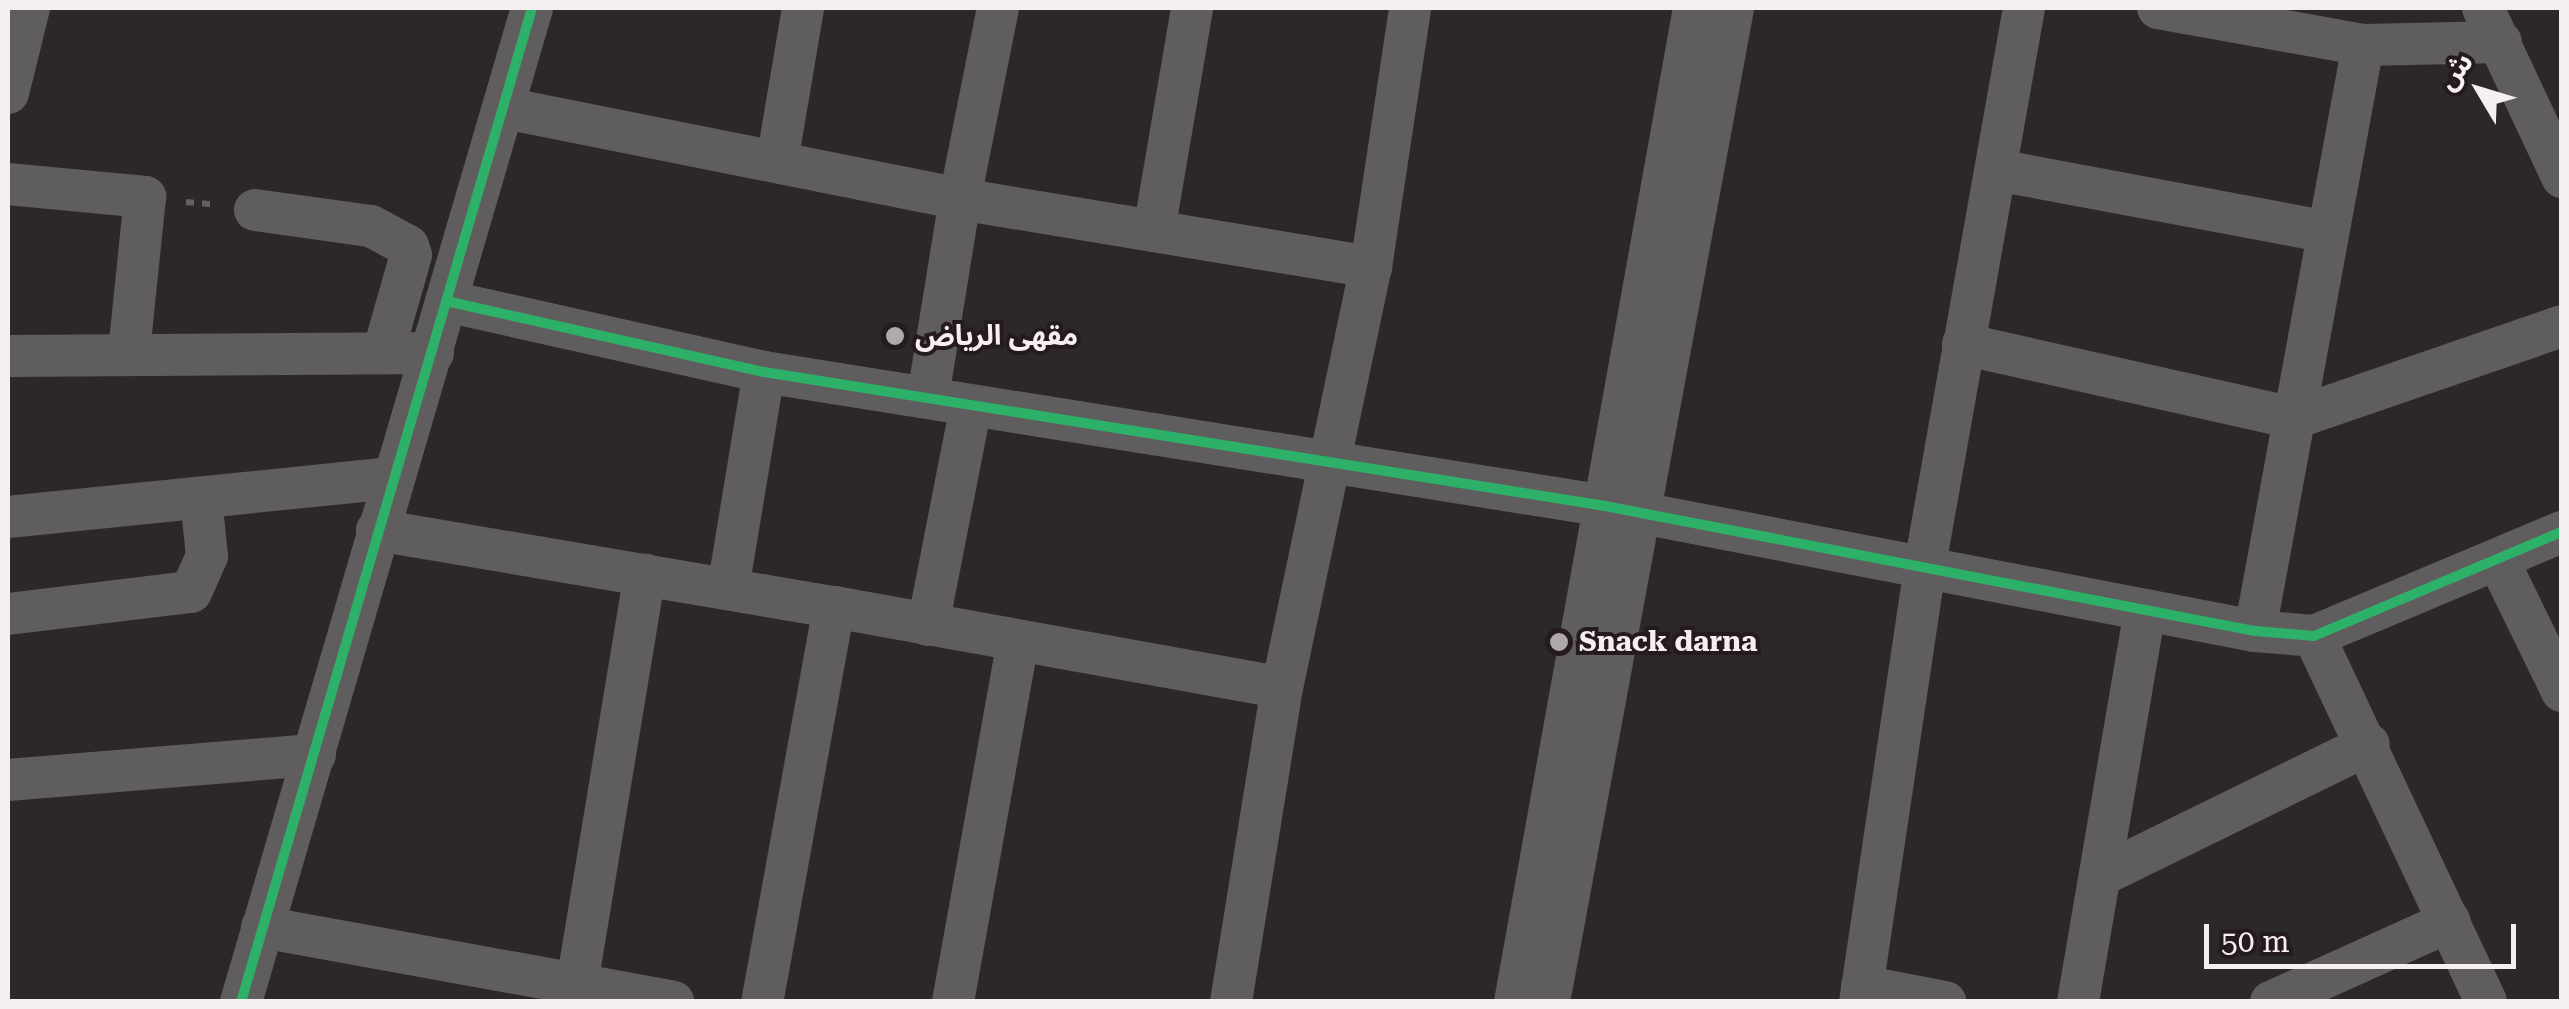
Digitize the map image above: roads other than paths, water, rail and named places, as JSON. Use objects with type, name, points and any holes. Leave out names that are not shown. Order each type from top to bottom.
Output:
[{"type":"street","points":[[8,94],[30,8]]},
{"type":"street","points":[[241,1002],[315,755],[376,530],[433,353],[532,8]]},
{"type":"street","points":[[777,162],[803,8]]},
{"type":"street","points":[[928,397],[960,199],[998,8]]},
{"type":"street","points":[[1154,231],[1192,8]]},
{"type":"street","points":[[1548,1002],[1624,509],[1694,8]]},
{"type":"street","points":[[1515,1002],[1734,8]]},
{"type":"street","points":[[1945,1002],[1861,994],[1925,565],[2024,8]]},
{"type":"street","points":[[2158,8],[2363,44],[2492,25],[2562,177]]},
{"type":"street","points":[[1231,1002],[1282,688],[1332,466],[1371,267],[1400,9]]},
{"type":"street","points":[[2256,630],[2363,44]]},
{"type":"street","points":[[505,108],[960,199],[1371,267]]},
{"type":"street","points":[[1997,170],[2328,232]]},
{"type":"street","points":[[8,184],[144,197],[129,352]]},
{"type":"street","points":[[256,210],[370,226],[408,246],[411,255],[382,353]]},
{"type":"street","points":[[446,301],[764,372],[1332,466],[1624,509],[1925,565],[2144,614],[2256,630],[2314,636],[2562,532]]},
{"type":"street","points":[[1963,344],[2295,418],[2562,326]]},
{"type":"street","points":[[8,356],[129,352],[433,353]]},
{"type":"street","points":[[728,589],[764,372]]},
{"type":"street","points":[[928,625],[970,406]]},
{"type":"street","points":[[8,517],[392,478]]},
{"type":"street","points":[[8,614],[191,592],[208,556],[202,498]]},
{"type":"street","points":[[376,530],[1282,688]]},
{"type":"street","points":[[2498,560],[2562,691]]},
{"type":"street","points":[[577,984],[644,575]]},
{"type":"street","points":[[762,1002],[834,607]]},
{"type":"street","points":[[2078,1002],[2144,614]]},
{"type":"street","points":[[2314,636],[2369,744],[2486,1002]]},
{"type":"street","points":[[953,1002],[1018,642]]},
{"type":"street","points":[[2102,875],[2369,744]]},
{"type":"street","points":[[8,780],[315,755]]},
{"type":"street","points":[[2272,1002],[2450,921]]},
{"type":"street","points":[[262,927],[672,1002]]},
{"type":"place","name":"مقهى الرياض","points":[[895,336]]},
{"type":"place","name":"Snack darna","points":[[1559,642]]}]
